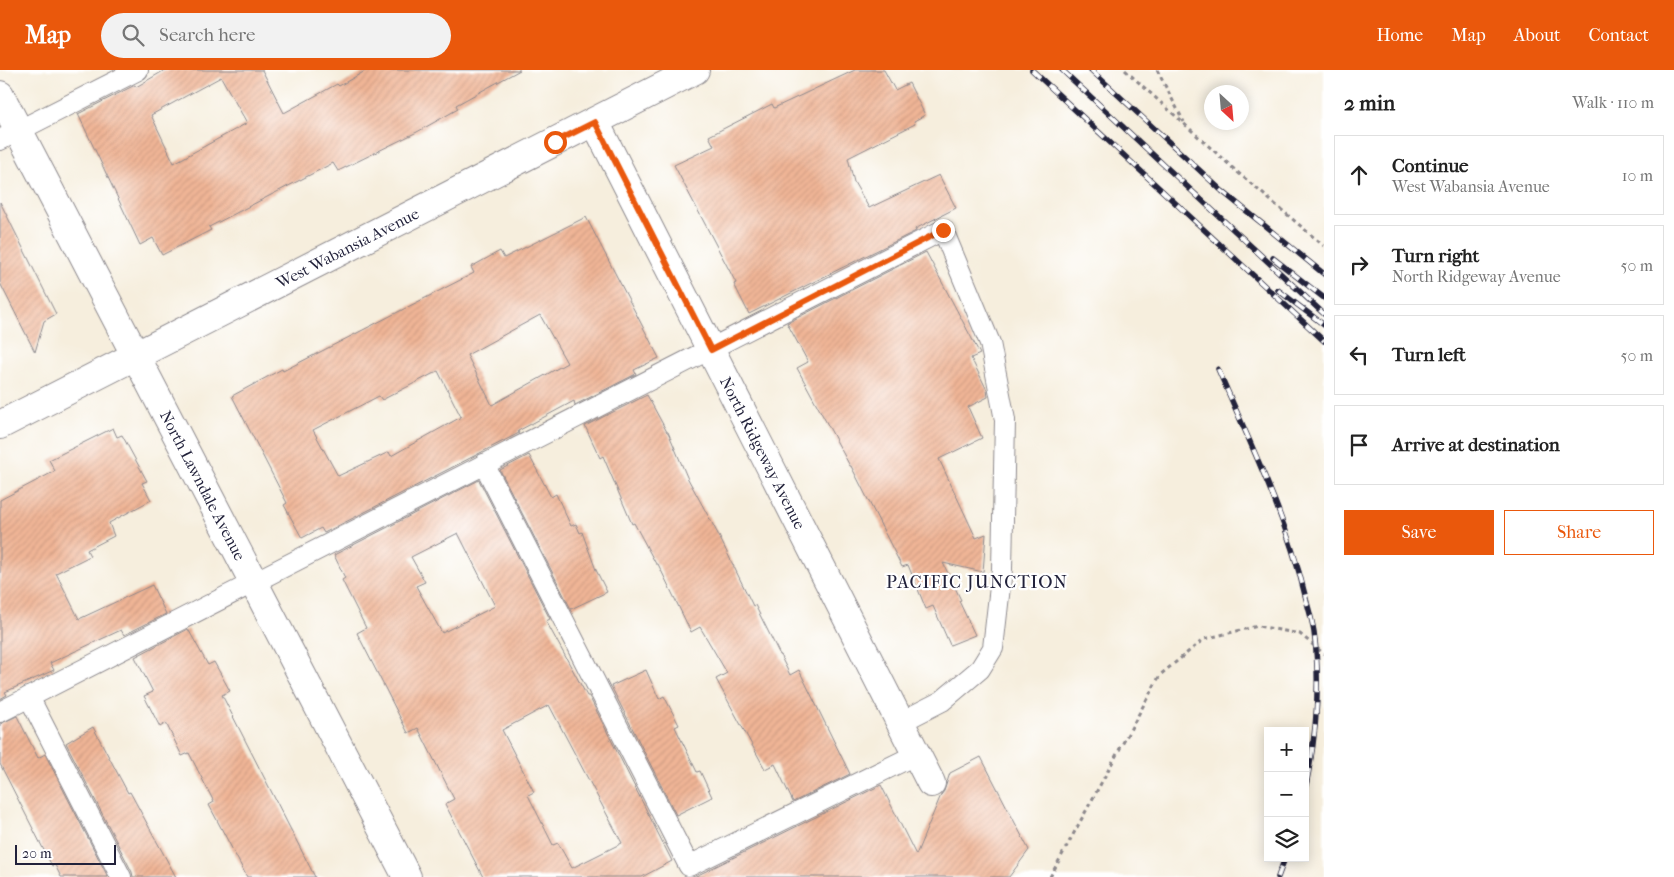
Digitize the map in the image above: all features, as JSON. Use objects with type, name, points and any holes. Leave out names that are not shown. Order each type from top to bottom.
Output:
[{"type":"street","name":"West Wabansia Avenue","points":[[0,425],[696,70]]},
{"type":"street","name":"North Lawndale Avenue","points":[[0,95],[9,135],[136,356],[407,877]]},
{"type":"street","name":"North Ridgeway Avenue","points":[[595,122],[931,784]]},
{"type":"lane","points":[[9,135],[138,70]]},
{"type":"lane","points":[[0,712],[943,230],[990,343],[1005,420],[1002,569],[993,648],[980,670],[942,701],[901,722]]},
{"type":"lane","points":[[484,464],[689,866],[917,754]]},
{"type":"lane","points":[[29,697],[121,877]]},
{"type":"path","points":[[1124,70],[1235,170],[1324,246]]},
{"type":"path","points":[[1157,70],[1186,125]]},
{"type":"path","points":[[1050,877],[1160,674],[1204,639],[1258,626],[1300,634],[1324,654]]},
{"type":"building","points":[[165,70],[262,70],[284,113],[367,70],[520,70],[456,105],[458,109],[417,132],[338,171],[333,163],[209,227],[211,230],[162,255],[153,238],[140,245],[78,114],[135,85],[136,87]],"holes":[[[221,77],[247,123],[174,163],[151,115]]]},
{"type":"building","points":[[855,70],[884,70],[895,90],[909,83],[925,115],[914,121],[915,124],[848,158],[854,182],[869,208],[939,175],[956,208],[915,229],[916,231],[749,314],[734,284],[736,283],[674,165],[714,146],[709,136],[772,104],[774,108]]},
{"type":"building","points":[[0,202],[56,314],[44,321],[35,352],[0,283]]},
{"type":"building","points":[[586,217],[659,358],[634,370],[636,374],[575,405],[574,401],[518,431],[519,433],[324,533],[321,528],[302,538],[284,505],[287,503],[232,396],[474,273],[471,267],[500,251],[504,258]],"holes":[[[540,315],[567,363],[492,405],[467,355]],[[438,371],[461,417],[391,456],[389,452],[338,476],[313,430],[379,396],[382,400]]]},
{"type":"building","points":[[926,252],[980,354],[971,358],[987,390],[988,397],[968,407],[982,438],[939,459],[976,538],[986,534],[983,572],[943,563],[975,635],[950,645],[933,606],[926,609],[908,565],[902,567],[851,466],[797,368],[808,362],[787,323]]},
{"type":"building","points":[[647,395],[668,432],[687,477],[718,534],[753,606],[755,605],[790,675],[799,670],[850,774],[793,802],[775,764],[765,769],[716,679],[727,673],[700,627],[691,632],[658,564],[656,564],[634,523],[632,524],[603,456],[600,458],[585,426]]},
{"type":"building","points":[[113,428],[117,437],[122,435],[147,481],[142,483],[151,500],[109,523],[114,536],[87,550],[90,556],[56,573],[79,619],[152,585],[166,614],[124,635],[121,630],[50,663],[54,670],[5,692],[7,695],[0,699],[0,500],[55,471],[49,460]]},
{"type":"building","points":[[529,455],[551,497],[556,494],[571,526],[576,524],[580,533],[582,532],[596,570],[607,592],[571,609],[500,470]]},
{"type":"building","points":[[479,480],[550,619],[546,621],[587,696],[589,696],[672,861],[642,877],[483,877],[445,804],[454,799],[418,728],[408,733],[357,633],[366,628],[342,580],[345,578],[334,555]],"holes":[[[458,533],[495,606],[442,633],[416,586],[425,582],[411,557]],[[549,705],[622,843],[572,868],[558,843],[553,845],[528,795],[534,792],[502,730]]]},
{"type":"building","points":[[188,629],[208,665],[214,662],[230,691],[222,695],[315,877],[247,877],[209,805],[214,802],[189,753],[182,756],[166,723],[160,727],[144,696],[153,692],[135,657]]},
{"type":"building","points":[[646,670],[659,699],[664,696],[679,725],[675,727],[697,772],[700,771],[712,797],[676,815],[611,686]]},
{"type":"building","points":[[17,716],[38,758],[45,754],[108,877],[61,877],[55,865],[52,866],[0,764],[0,724]]},
{"type":"building","points":[[93,727],[176,877],[133,877],[66,743]]},
{"type":"building","points":[[981,757],[1029,850],[1009,877],[694,877],[881,785],[916,855],[950,773]]},
{"type":"railway","points":[[1032,70],[1324,341]]},
{"type":"railway","points":[[1062,70],[1324,314]]},
{"type":"railway","points":[[1091,70],[1222,191],[1324,274]]},
{"type":"railway","points":[[1273,258],[1324,298]]},
{"type":"railway","points":[[1278,290],[1324,325]]},
{"type":"railway","points":[[1218,369],[1278,508],[1297,566],[1313,627],[1317,691],[1315,731],[1308,772]]},
{"type":"railway","points":[[1278,877],[1284,862]]},
{"type":"district","name":"PACIFIC JUNCTION","points":[[977,582]]},
{"type":"route","points":[[555,142],[595,122],[711,350],[943,230]]}]
